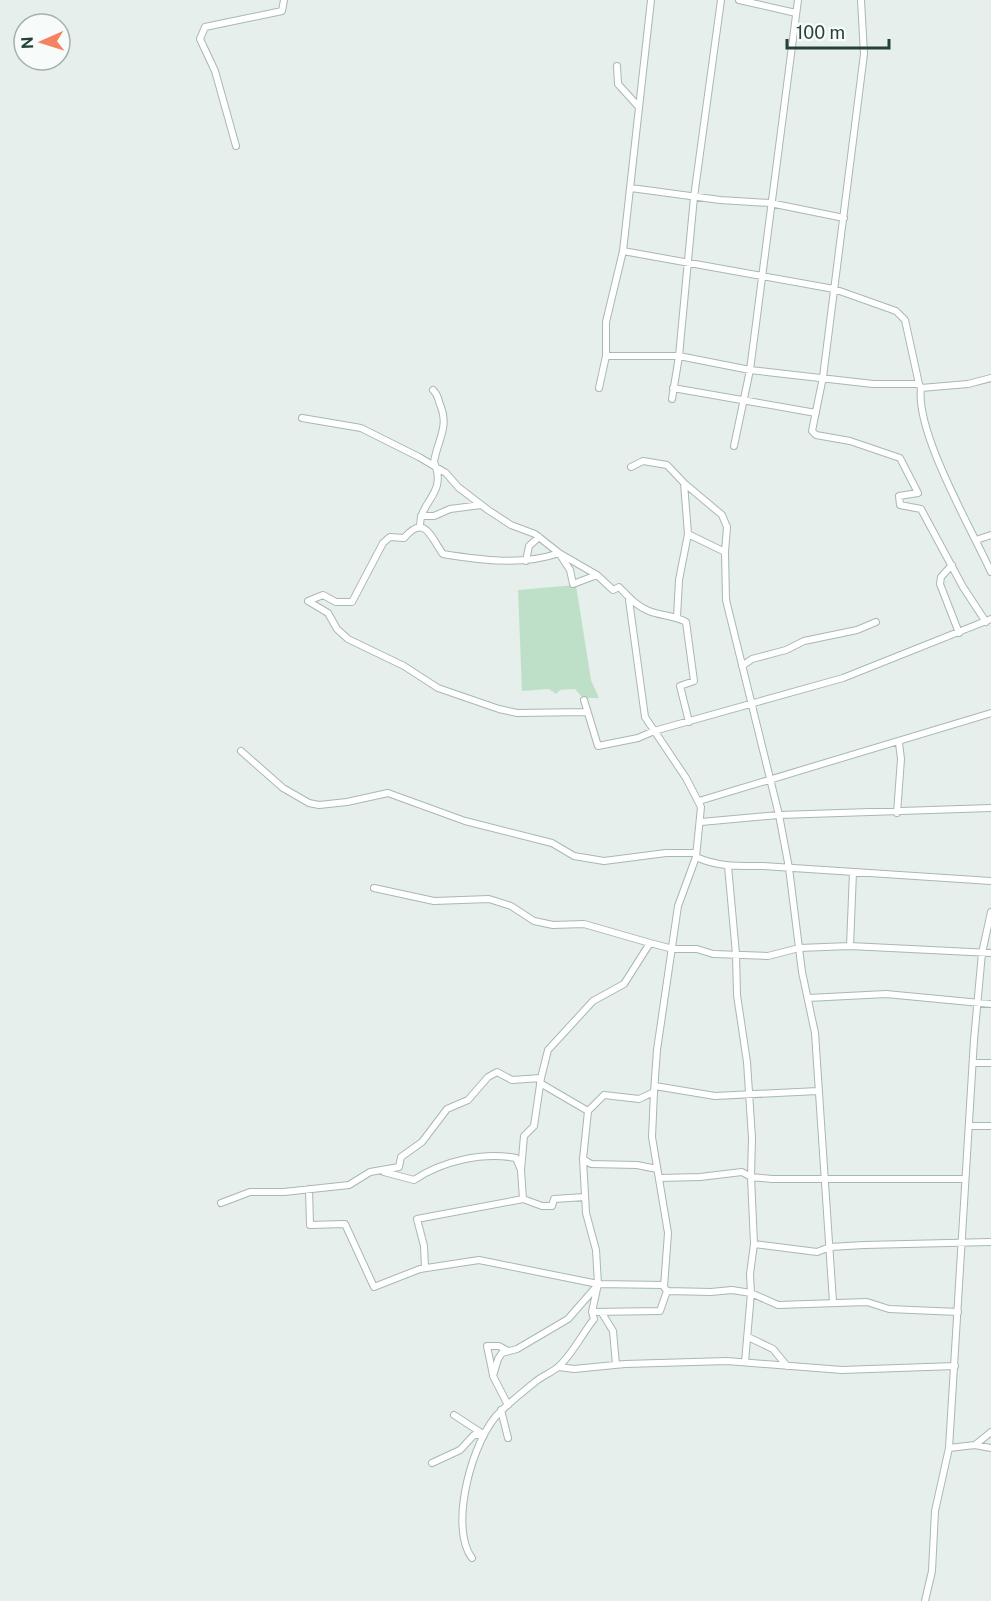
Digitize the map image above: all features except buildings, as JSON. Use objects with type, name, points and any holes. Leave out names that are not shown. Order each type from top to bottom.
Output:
[{"type":"street","points":[[236,147],[215,71],[202,46],[202,33],[205,27],[282,11],[284,0]]},
{"type":"street","points":[[599,388],[606,356],[606,322],[623,251],[631,188],[637,105],[651,0]]},
{"type":"street","points":[[672,399],[679,356],[694,197],[721,0]]},
{"type":"street","points":[[739,0],[796,13]]},
{"type":"street","points":[[734,446],[750,370],[760,274],[798,0]]},
{"type":"street","points":[[584,700],[598,746],[638,738],[654,731],[751,706],[870,668],[988,620],[952,565],[921,509],[900,505],[899,496],[918,493],[900,458],[850,441],[816,435],[812,428],[822,377],[864,54],[861,0]]},
{"type":"street","points":[[617,66],[618,84],[637,105]]},
{"type":"street","points":[[631,188],[694,197],[770,203],[844,218]]},
{"type":"street","points":[[623,251],[834,289],[902,315],[912,342],[923,413],[940,468],[991,572]]},
{"type":"street","points":[[606,356],[679,356],[750,370],[873,384],[920,386],[968,384],[991,378]]},
{"type":"street","points":[[673,388],[816,413]]},
{"type":"street","points":[[420,527],[421,516],[438,488],[434,462],[443,438],[444,415],[440,398],[433,390]]},
{"type":"street","points":[[302,418],[368,430],[446,473],[458,488],[481,505],[511,525],[539,537],[559,553],[597,575],[612,590],[619,587],[629,600],[650,611],[677,617],[686,622],[694,681],[680,686],[689,722]]},
{"type":"street","points":[[631,466],[643,460],[667,465],[723,518],[728,534],[724,552],[726,600],[779,815],[789,868],[799,948],[815,1032],[833,1302]]},
{"type":"street","points":[[677,617],[679,580],[688,534],[684,483]]},
{"type":"street","points":[[421,516],[434,516],[450,509],[481,505]]},
{"type":"street","points":[[559,553],[526,561],[498,561],[443,554],[432,534],[420,527],[413,528],[404,538],[390,537],[383,543],[352,602],[336,602],[323,595],[308,601],[328,613],[337,629],[348,639],[404,666],[438,688],[499,710],[517,713],[587,712]]},
{"type":"street","points":[[688,534],[724,552]]},
{"type":"street","points":[[976,540],[991,535]]},
{"type":"street","points":[[526,561],[529,546],[539,537]]},
{"type":"street","points":[[559,553],[570,570],[573,584],[597,575]]},
{"type":"street","points":[[952,565],[940,577],[940,584],[959,633]]},
{"type":"street","points":[[592,1312],[660,1311],[665,1288],[668,1233],[652,1137],[657,1050],[678,906],[695,855],[701,822],[699,801],[654,731],[641,704],[629,600]]},
{"type":"street","points":[[742,666],[752,658],[786,650],[804,641],[857,630],[876,622]]},
{"type":"street","points":[[699,801],[899,743],[991,713]]},
{"type":"street","points":[[897,813],[901,759],[899,743]]},
{"type":"street","points":[[241,751],[283,788],[309,803],[319,805],[347,802],[388,793],[465,821],[552,843],[574,856],[604,861],[666,853],[695,855],[713,865],[991,881]]},
{"type":"street","points":[[701,822],[779,815],[897,813],[991,808]]},
{"type":"street","points":[[728,866],[736,954],[737,994],[750,1096],[754,1244],[745,1362]]},
{"type":"street","points":[[850,946],[853,872]]},
{"type":"street","points":[[374,888],[434,901],[489,899],[510,906],[534,921],[553,925],[584,924],[673,949],[768,956],[799,948],[850,946],[991,953]]},
{"type":"street","points":[[925,1601],[932,1571],[935,1511],[949,1448],[964,1179],[982,953],[991,912]]},
{"type":"street","points":[[523,1199],[521,1170],[524,1136],[534,1125],[540,1080],[548,1050],[593,1001],[624,984],[650,944]]},
{"type":"street","points":[[808,998],[886,994],[991,1004]]},
{"type":"street","points":[[974,1063],[991,1063]]},
{"type":"street","points":[[384,1172],[399,1167],[401,1157],[422,1142],[447,1109],[468,1100],[488,1077],[497,1072],[512,1080],[540,1080],[588,1111]]},
{"type":"street","points":[[472,1558],[463,1542],[462,1512],[466,1487],[484,1435],[501,1410],[559,1367],[594,1319],[592,1312],[598,1284],[596,1250],[586,1213],[583,1159],[588,1111],[604,1095],[639,1099],[654,1089],[750,1096],[818,1091]]},
{"type":"street","points":[[969,1126],[991,1126]]},
{"type":"street","points":[[221,1203],[250,1192],[349,1185],[370,1172],[384,1172],[414,1180],[430,1168],[456,1160],[494,1155],[516,1158],[521,1170]]},
{"type":"street","points":[[583,1159],[591,1164],[637,1165],[657,1169]]},
{"type":"street","points":[[659,1178],[705,1177],[742,1172],[751,1177],[772,1179],[964,1179]]},
{"type":"street","points":[[309,1189],[310,1225],[345,1224],[374,1287],[425,1268],[479,1260],[598,1284],[711,1292],[732,1290],[751,1293],[778,1305],[867,1302],[889,1309],[958,1312]]},
{"type":"street","points":[[425,1268],[424,1246],[417,1219],[523,1199],[542,1206],[552,1206],[554,1199],[558,1197],[585,1197]]},
{"type":"street","points":[[754,1244],[817,1252],[830,1247],[918,1242],[991,1242]]},
{"type":"street","points":[[494,1376],[498,1359],[502,1353],[517,1349],[568,1319],[598,1284]]},
{"type":"street","points":[[602,1313],[613,1331],[616,1365]]},
{"type":"street","points":[[748,1337],[773,1349],[787,1366]]},
{"type":"street","points":[[508,1405],[494,1376],[488,1346],[498,1346],[503,1351],[509,1351]]},
{"type":"street","points":[[559,1367],[574,1369],[616,1365],[745,1362],[842,1370],[955,1366]]},
{"type":"street","points":[[501,1410],[508,1429],[508,1438]]},
{"type":"street","points":[[454,1415],[484,1435]]},
{"type":"street","points":[[975,1445],[991,1432]]},
{"type":"street","points":[[432,1463],[458,1451],[474,1435],[484,1435]]},
{"type":"street","points":[[949,1448],[975,1445],[991,1448]]},
{"type":"green space","points":[[576,585],[591,680],[599,698],[583,698],[575,689],[560,690],[556,694],[549,689],[522,691],[518,590]]}]
